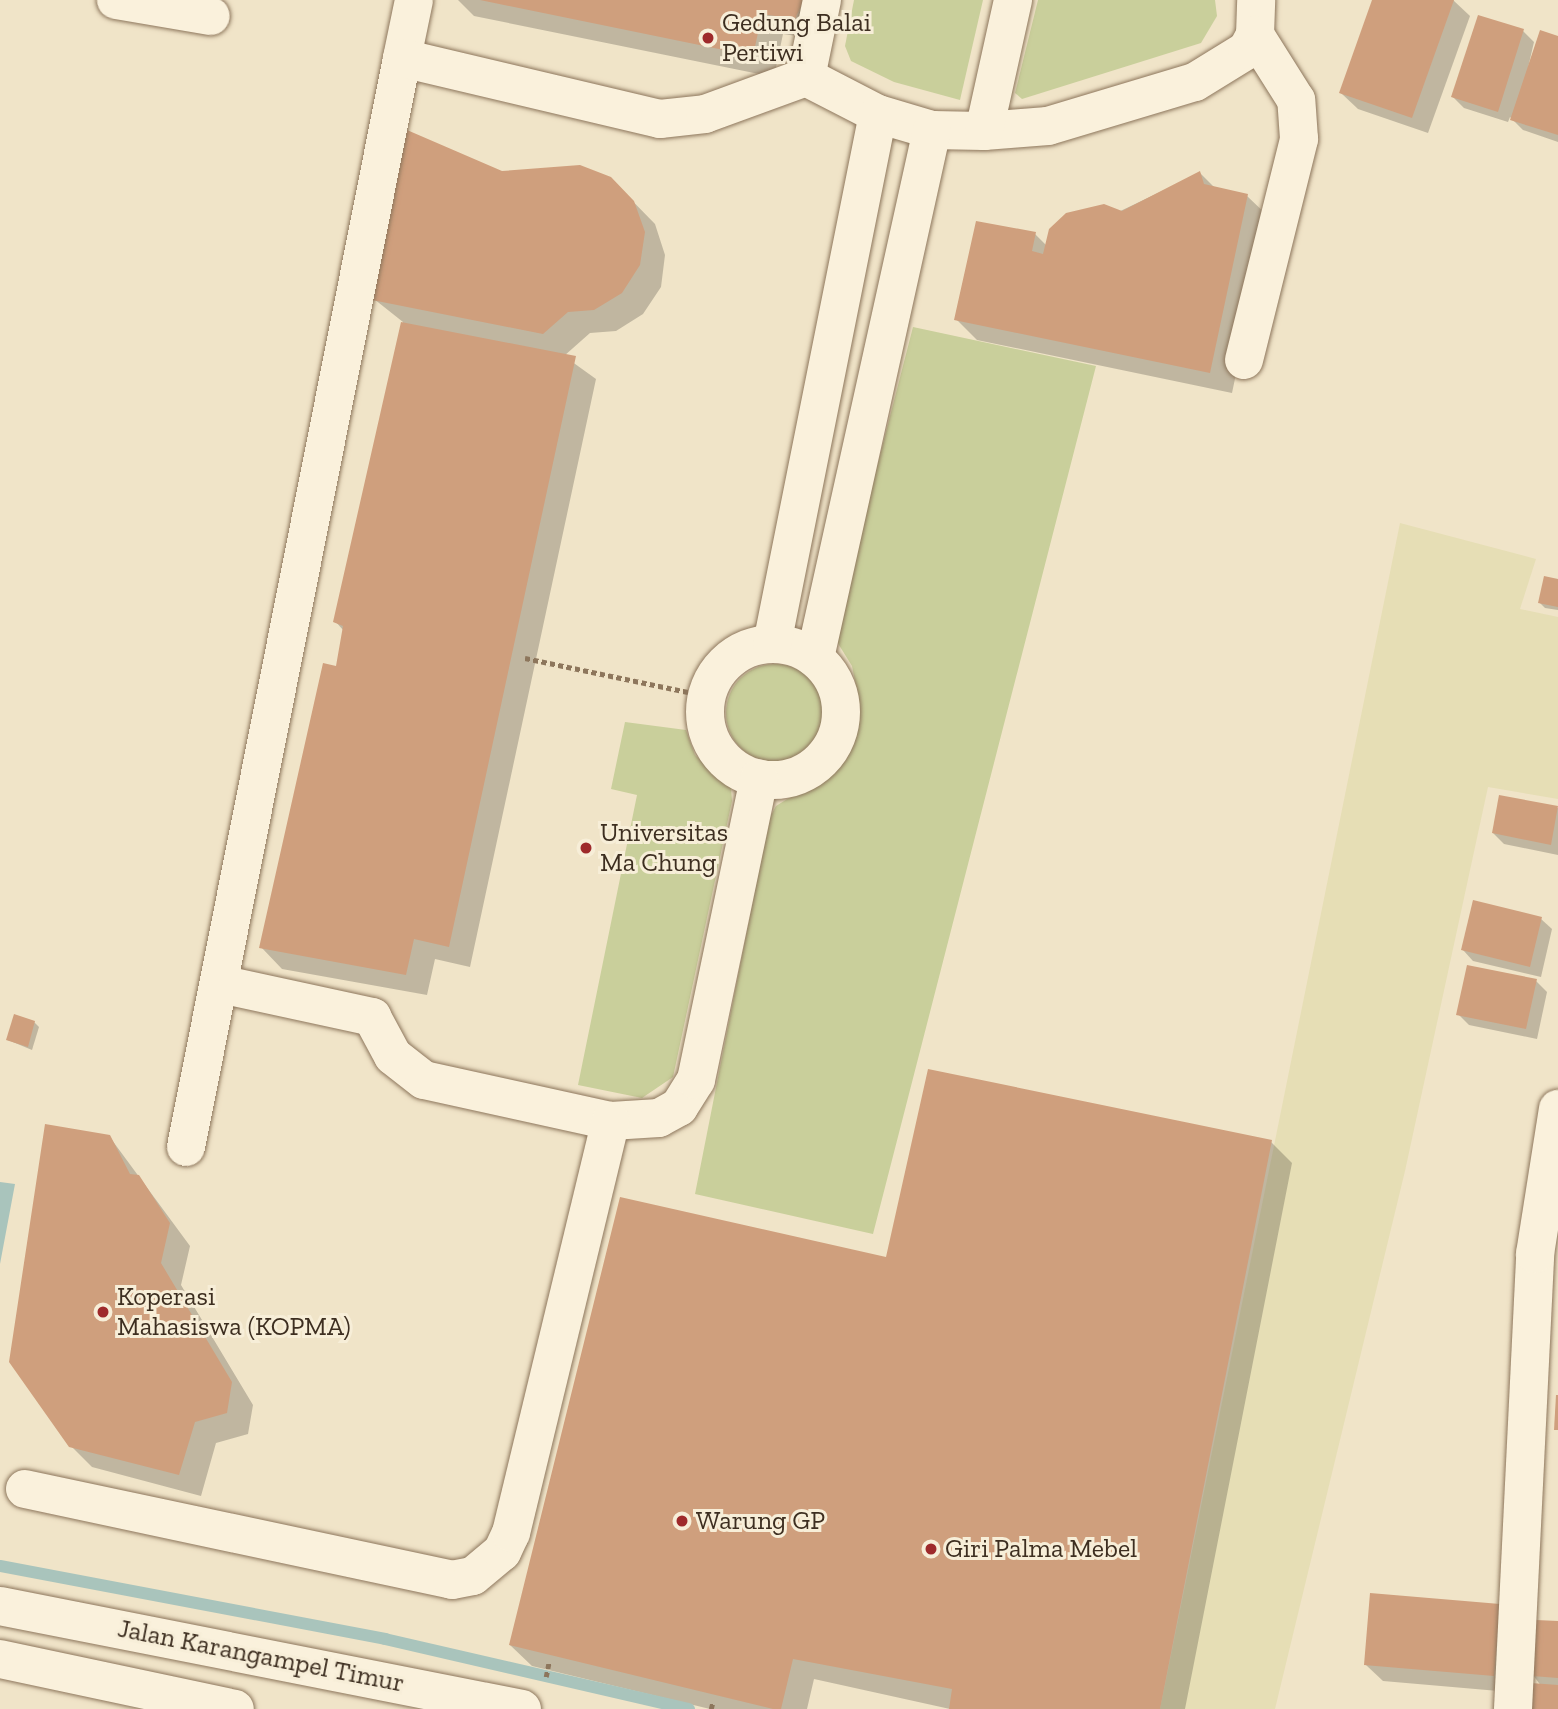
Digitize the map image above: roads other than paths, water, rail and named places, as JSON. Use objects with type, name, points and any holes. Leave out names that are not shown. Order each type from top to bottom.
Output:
[{"type":"street","points":[[116,0],[211,16]]},
{"type":"street","points":[[186,1147],[414,0]]},
{"type":"street","points":[[806,77],[822,0]]},
{"type":"street","points":[[984,131],[1013,0]]},
{"type":"street","points":[[402,58],[660,119],[705,114],[806,77],[878,114],[932,130],[984,131],[1048,125],[1195,82],[1247,50],[1255,17]]},
{"type":"street","points":[[1244,360],[1299,139],[1296,100],[1255,17]]},
{"type":"street","points":[[772,644],[878,114]]},
{"type":"street","points":[[815,658],[932,130]]},
{"type":"street","points":[[772,644],[815,658],[838,687],[836,741],[812,769],[759,779],[715,749],[707,696],[738,654],[772,644]]},
{"type":"street","points":[[220,984],[372,1017],[393,1056],[424,1080],[611,1121],[659,1118],[679,1107],[696,1080],[759,779]]},
{"type":"street","points":[[1513,1709],[1558,1109]]},
{"type":"street","points":[[25,1489],[452,1580],[482,1570],[511,1533],[611,1121]]},
{"type":"street","name":"Jalan Karangampel Timur","points":[[0,1606],[533,1696]]},
{"type":"street","name":"Jalan Karangampel Timur","points":[[0,1659],[97,1694],[235,1709]]},
{"type":"water","points":[[0,1182],[15,1184],[0,1264]]},
{"type":"waterway","points":[[0,1566],[385,1639],[689,1709]]},
{"type":"place","name":"Gedung Balai Pertiwi","points":[[708,38]]},
{"type":"place","name":"Universitas Ma Chung","points":[[586,848]]},
{"type":"place","name":"Koperasi Mahasiswa (KOPMA)","points":[[103,1312]]},
{"type":"place","name":"Warung GP","points":[[682,1521]]},
{"type":"place","name":"Giri Palma Mebel","points":[[931,1549]]}]
